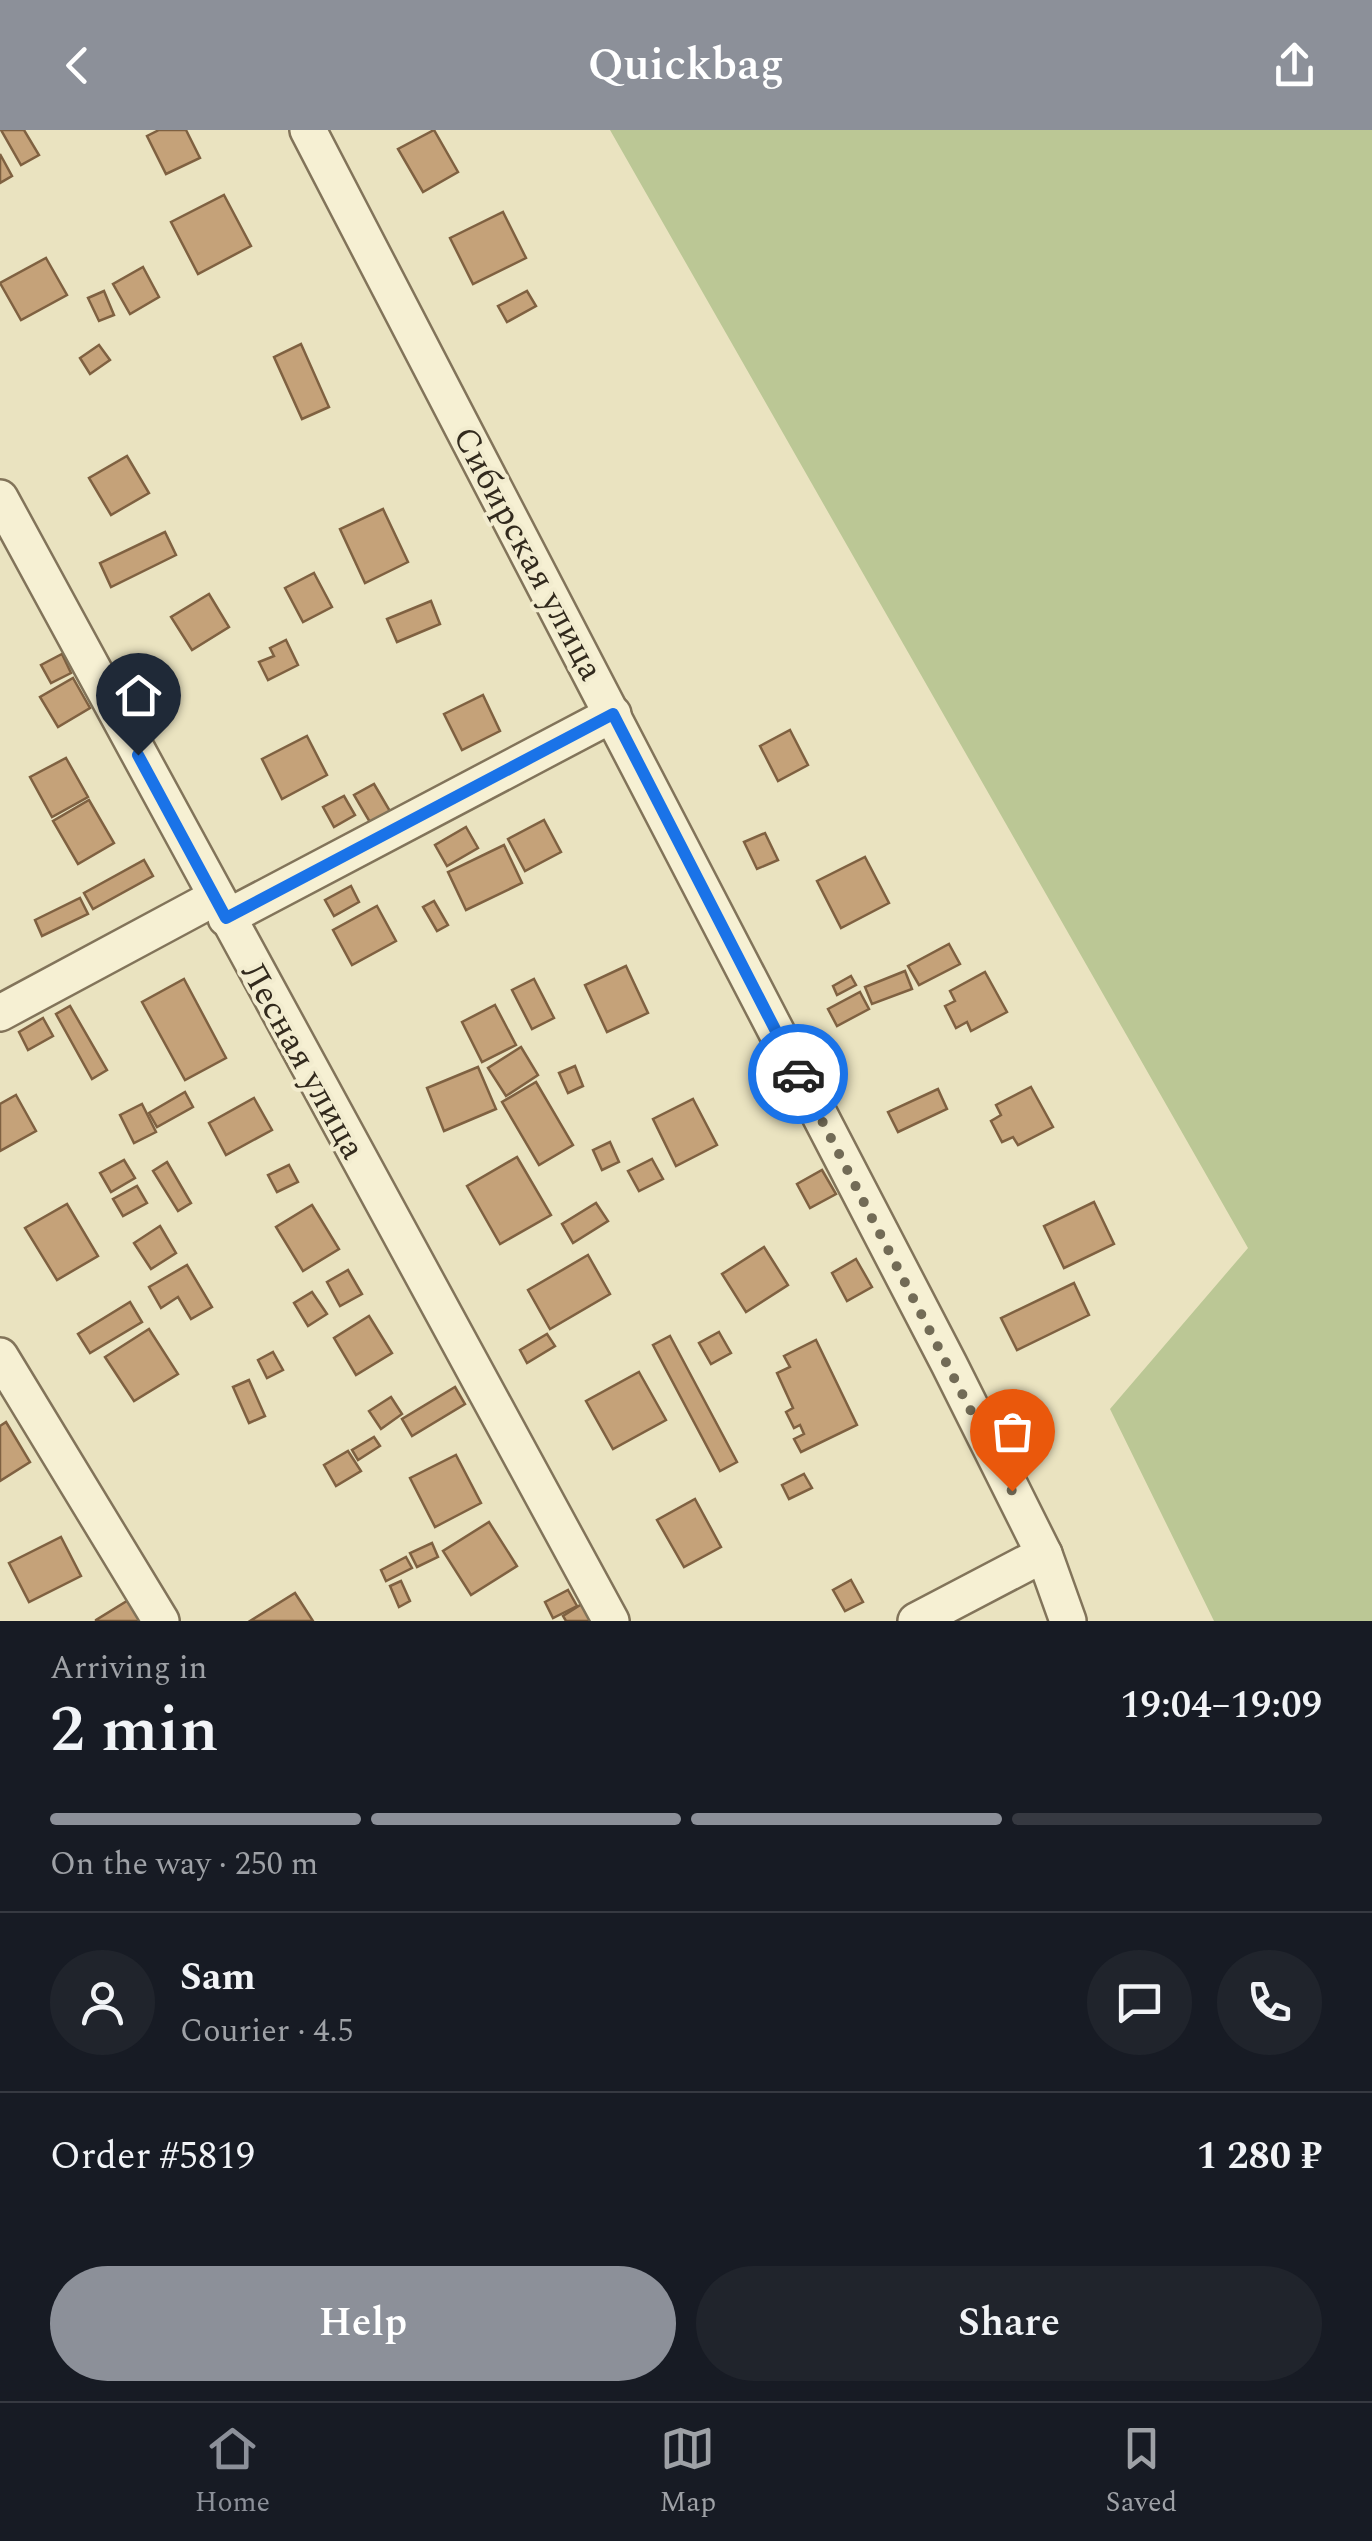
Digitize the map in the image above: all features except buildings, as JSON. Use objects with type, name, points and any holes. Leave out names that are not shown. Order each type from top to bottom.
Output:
[{"type":"street","name":"Сибирская улица","points":[[308,130],[1044,1554],[1068,1621]]},
{"type":"street","name":"Лесная улица","points":[[0,498],[611,1621]]},
{"type":"street","points":[[0,1013],[613,714]]},
{"type":"street","points":[[0,1356],[161,1621]]},
{"type":"street","points":[[916,1621],[1044,1554]]},
{"type":"green space","points":[[610,130],[1372,130],[1372,1621],[1214,1621],[1110,1409],[1248,1248]]},
{"type":"way so far","points":[[798,1074],[1012,1491]]},
{"type":"route","points":[[138,755],[226,918],[613,714],[798,1074]]}]
